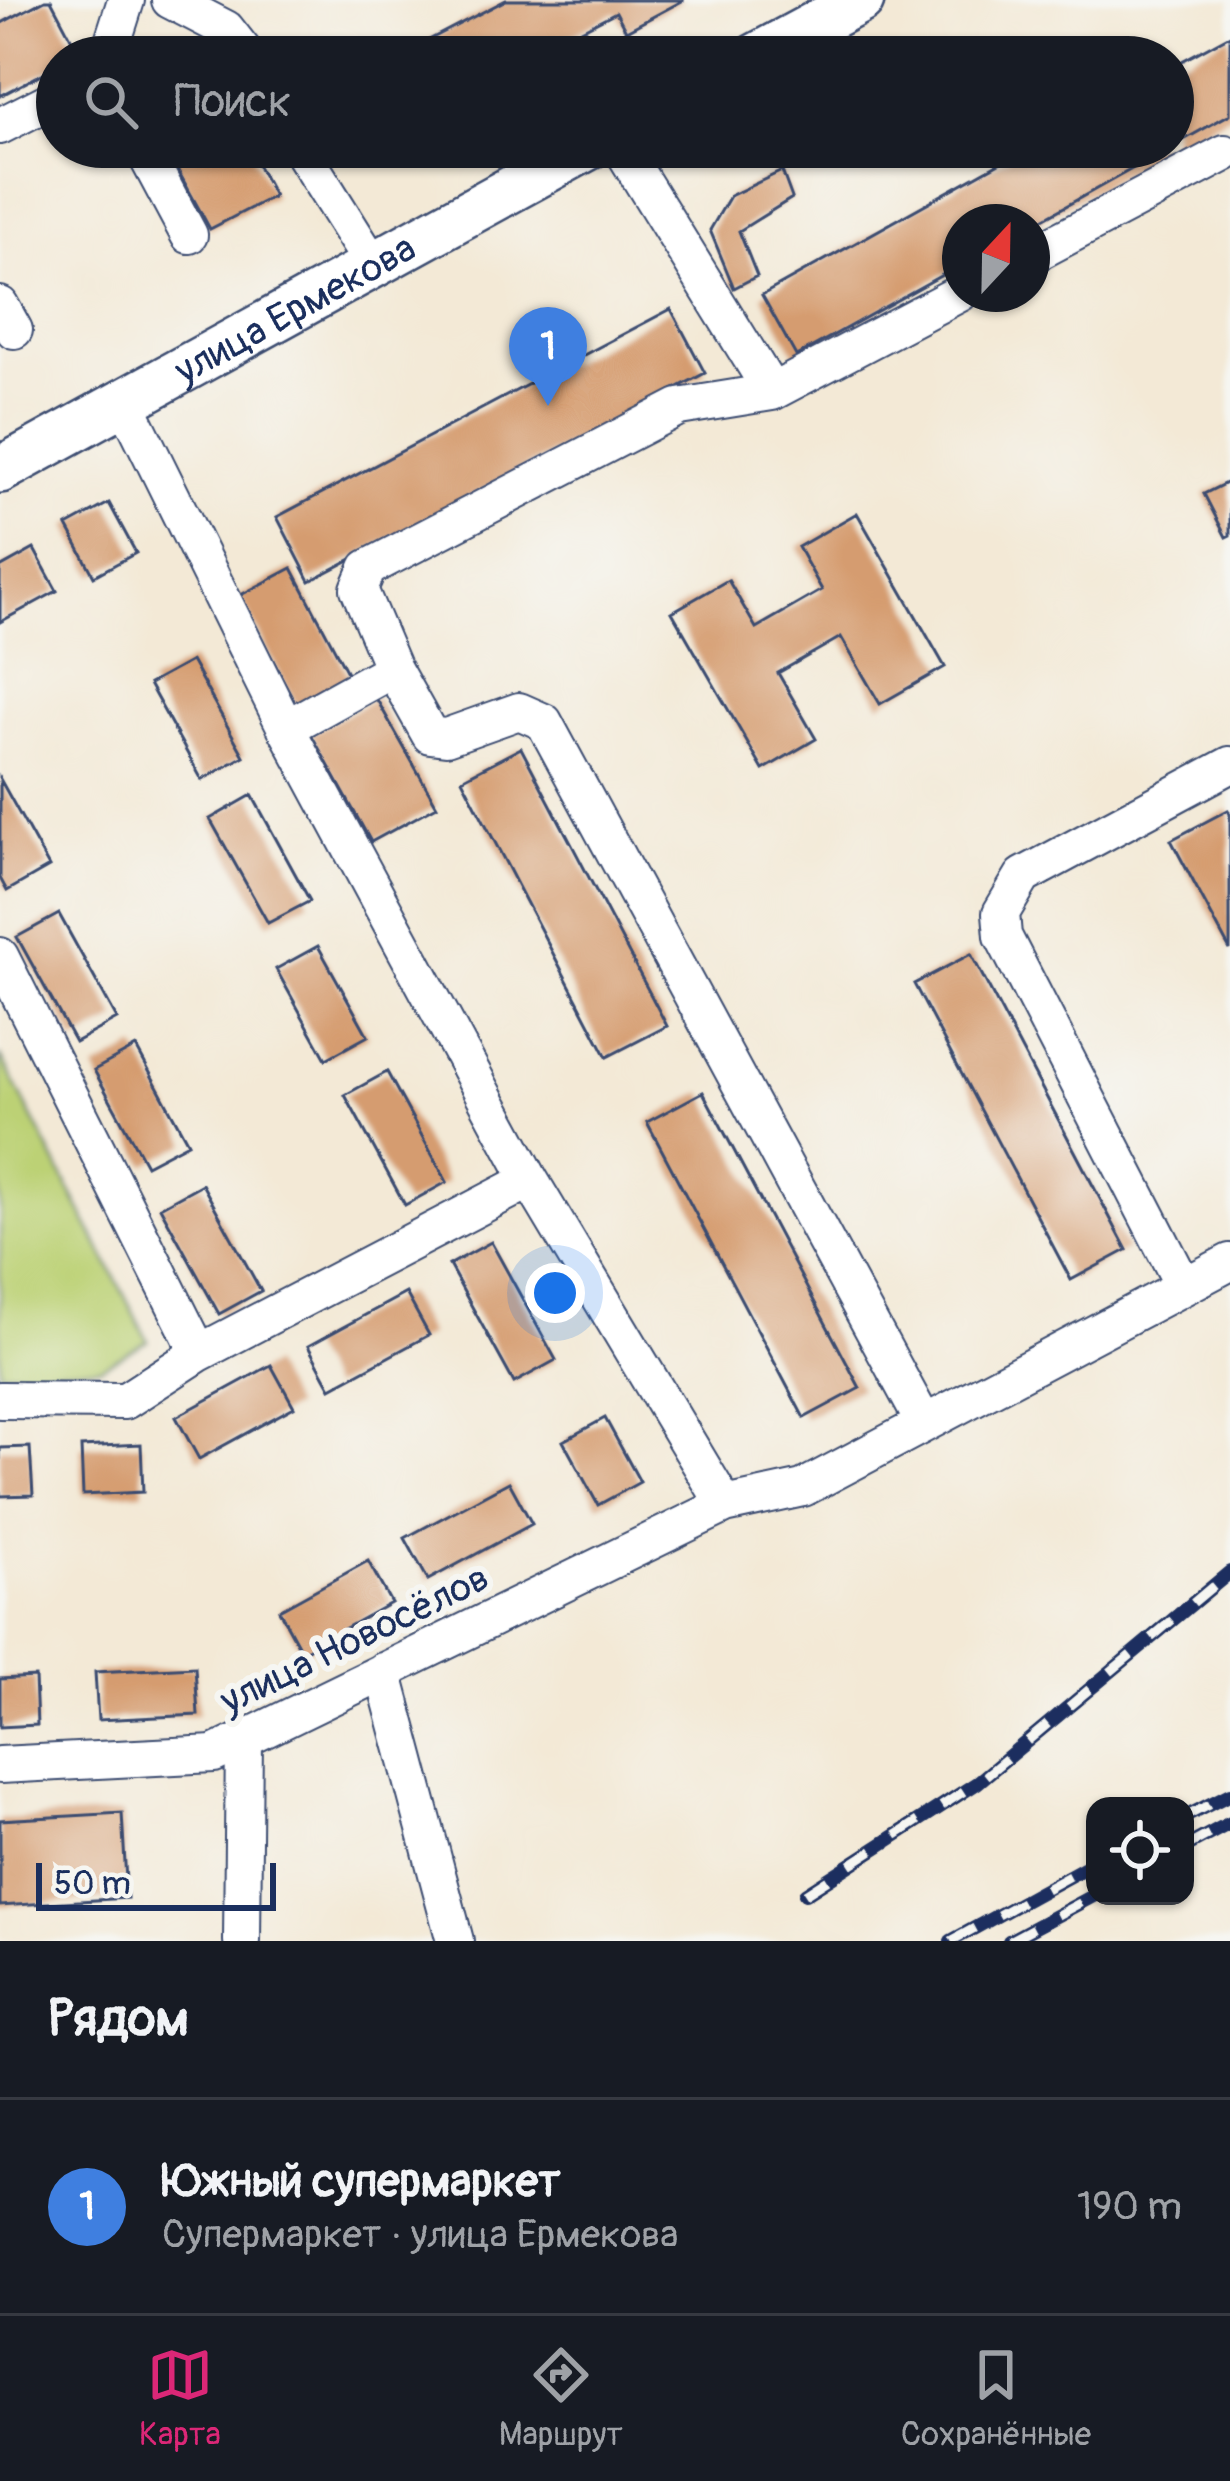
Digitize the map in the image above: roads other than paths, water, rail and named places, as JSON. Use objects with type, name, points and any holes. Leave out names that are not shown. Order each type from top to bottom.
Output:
[{"type":"main road","points":[[794,36],[861,0]]},
{"type":"main road","name":"улица Ермекова","points":[[0,470],[550,168]]},
{"type":"street","points":[[115,36],[126,0]]},
{"type":"street","points":[[170,0],[232,36]]},
{"type":"street","points":[[0,126],[36,108]]},
{"type":"street","points":[[1050,246],[1226,153]]},
{"type":"street","points":[[153,168],[189,235]]},
{"type":"street","points":[[312,168],[373,265]]},
{"type":"street","points":[[634,168],[772,392]]},
{"type":"street","points":[[924,1423],[544,722],[532,712],[519,711],[446,737],[430,735],[393,669],[359,590],[368,568],[680,407],[772,392],[942,302]]},
{"type":"street","points":[[125,402],[286,728],[530,1180],[724,1505]]},
{"type":"street","points":[[286,728],[393,669]]},
{"type":"street","points":[[1183,1285],[1003,935],[1001,913],[1023,876],[1230,765]]},
{"type":"street","points":[[0,956],[199,1353]]},
{"type":"street","points":[[0,1400],[125,1401],[199,1353],[530,1180]]},
{"type":"street","name":"улица Новосёлов","points":[[0,1765],[214,1754],[724,1505],[803,1488],[1230,1262]]},
{"type":"street","points":[[383,1671],[455,1941]]},
{"type":"street","points":[[242,1941],[244,1739]]},
{"type":"railway","points":[[805,1894],[977,1783],[1230,1572]]},
{"type":"railway","points":[[1194,1812],[1230,1794]]},
{"type":"railway","points":[[1194,1842],[1230,1823]]},
{"type":"railway","points":[[951,1941],[1086,1867]]},
{"type":"railway","points":[[1009,1941],[1086,1900]]},
{"type":"place","name":"Южный супермаркет","points":[[548,406]]}]
